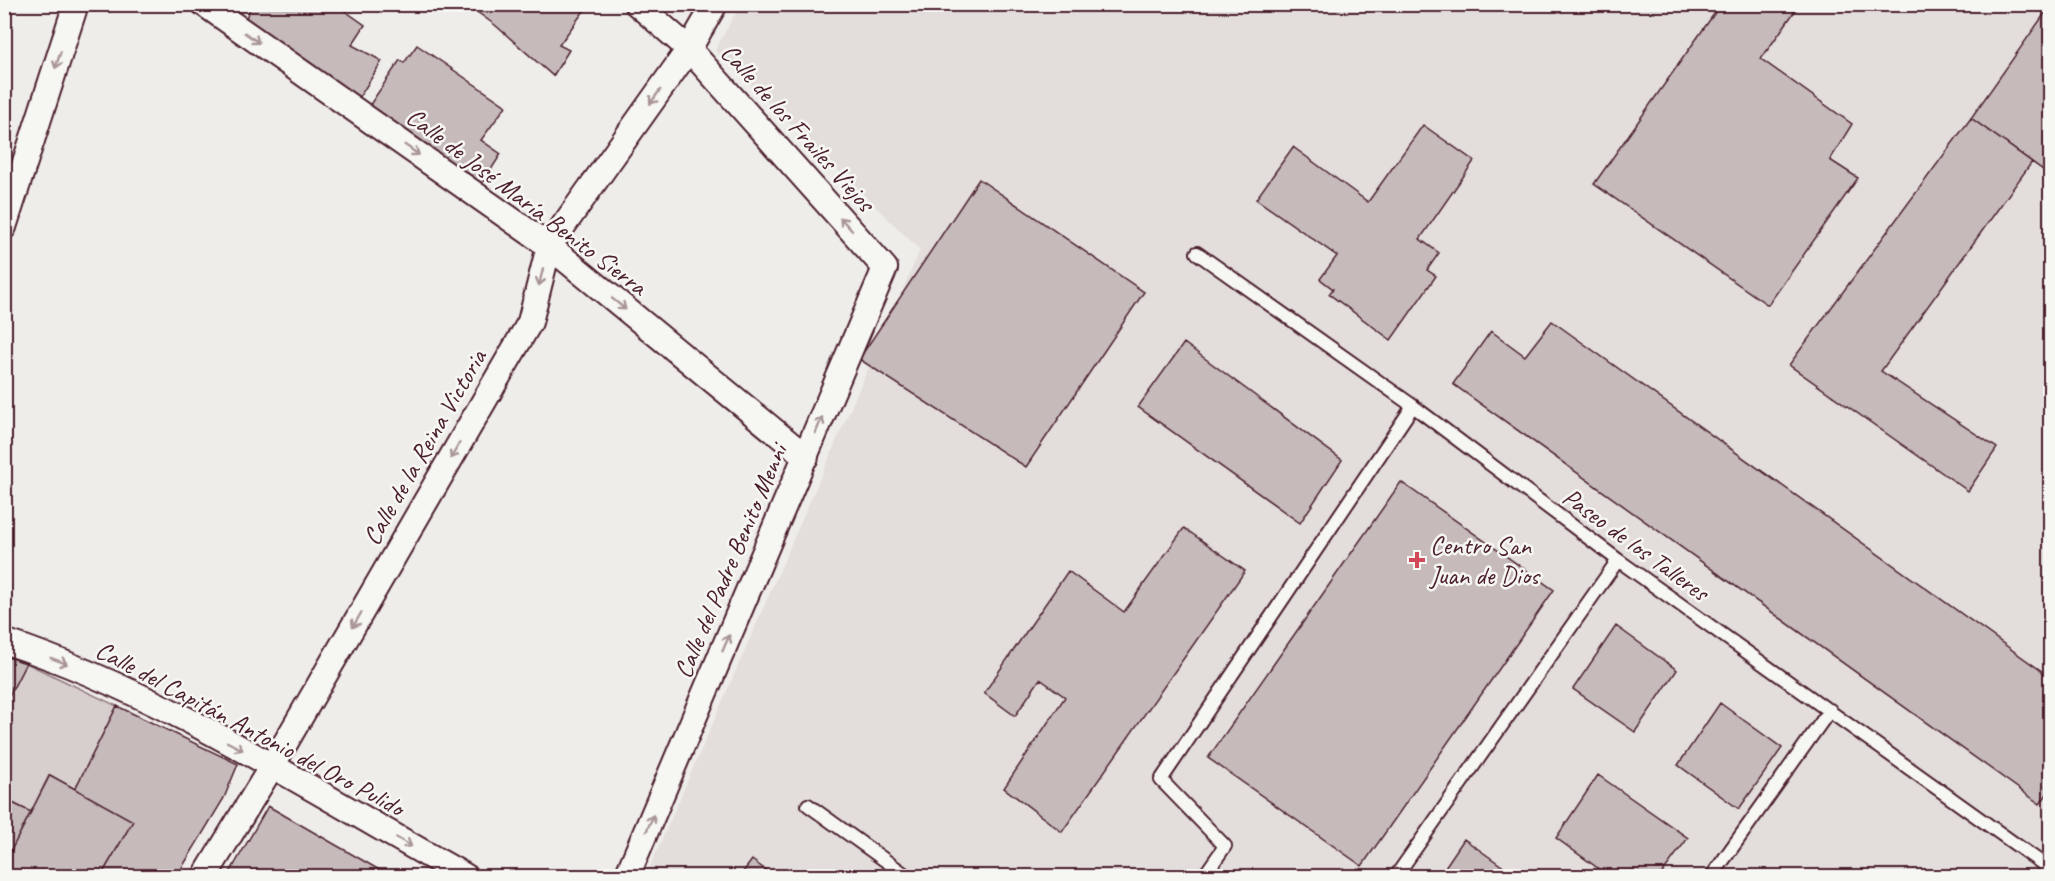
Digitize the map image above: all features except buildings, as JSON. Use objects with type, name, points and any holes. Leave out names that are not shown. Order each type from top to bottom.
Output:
[{"type":"street","points":[[4,227],[76,4]]},
{"type":"street","name":"Calle de José María Benito Sierra","points":[[204,4],[549,246],[806,457]]},
{"type":"street","name":"Calle de los Frailes Viejos","points":[[637,4],[689,49],[885,268]]},
{"type":"street","name":"Calle de la Reina Victoria","points":[[205,876],[272,766],[530,322],[549,246],[689,49],[715,4]]},
{"type":"street","name":"Calle del Padre Benito Menni","points":[[627,876],[885,268]]},
{"type":"street","name":"Calle del Capitán Antonio del Oro Pulido","points":[[4,641],[110,680],[272,766],[465,876]]},
{"type":"lane","name":"Paseo de los Talleres","points":[[1197,253],[1413,406],[1618,560],[2050,869]]},
{"type":"lane","points":[[1204,876],[1225,846],[1161,780],[1413,406]]},
{"type":"lane","points":[[1396,876],[1618,560]]},
{"type":"lane","points":[[1712,876],[1830,710]]},
{"type":"lane","points":[[808,805],[907,876]]},
{"type":"shaded area","name":"Centro San Juan de Dios","points":[[740,5],[2050,5],[2050,876],[649,876],[648,871],[920,250],[715,50]]},
{"type":"shaded area","points":[[26,663],[117,706],[75,789],[49,775],[31,812],[5,799],[4,706]]},
{"type":"place","name":"Centro San Juan de Dios","points":[[1417,560]]}]
